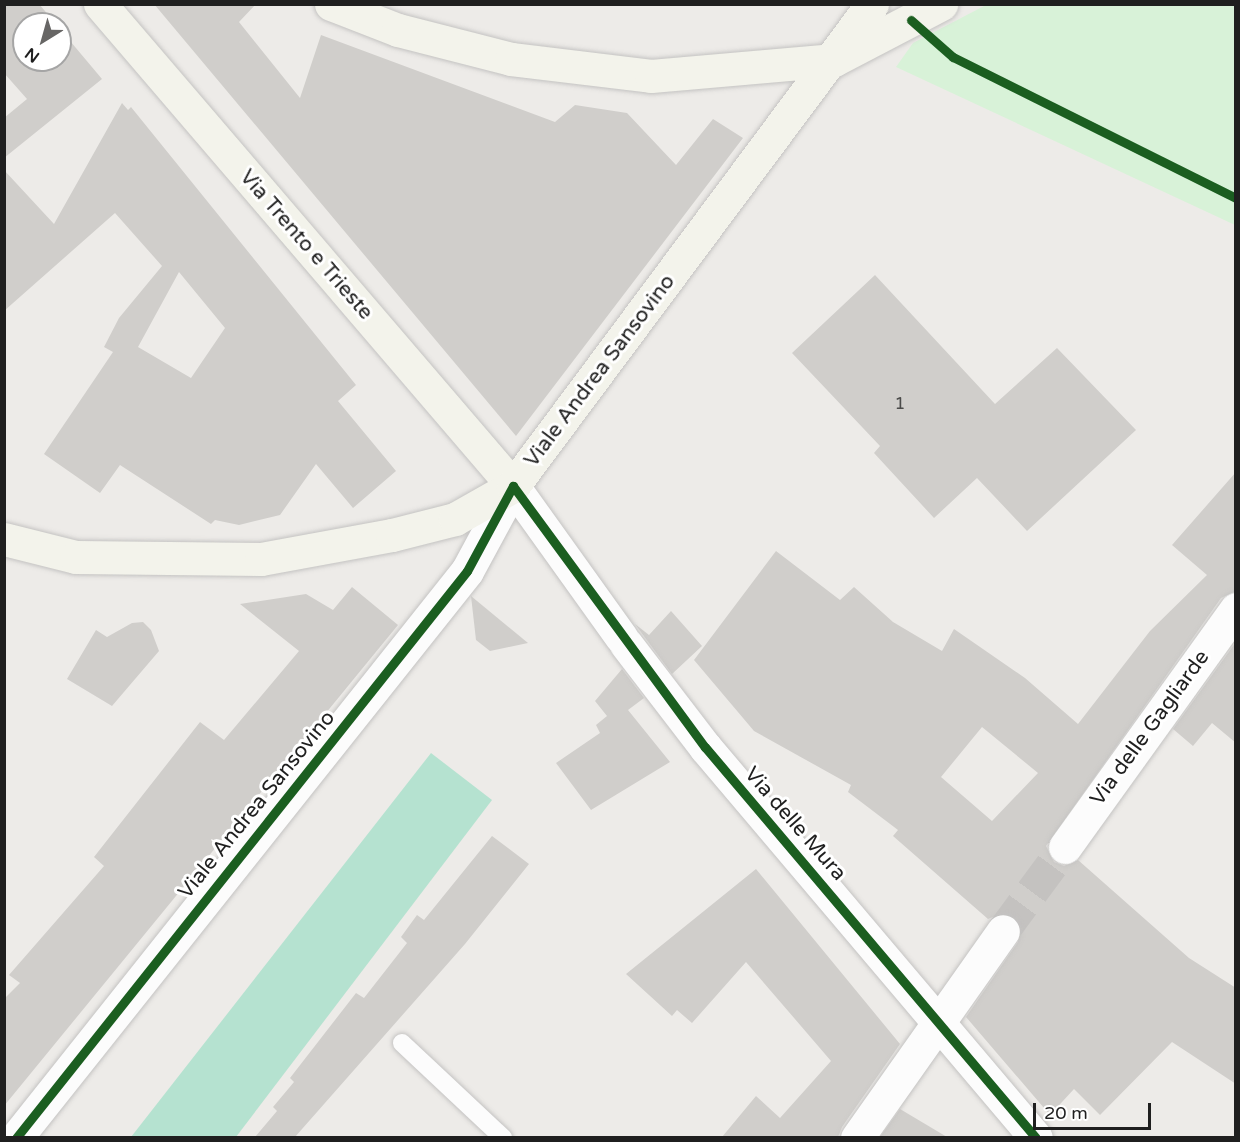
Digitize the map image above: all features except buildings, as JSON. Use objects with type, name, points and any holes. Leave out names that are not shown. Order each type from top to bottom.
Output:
[{"type":"main road","name":"Via Trento e Trieste","points":[[100,4],[513,486]]},
{"type":"main road","points":[[331,4],[398,30],[512,59],[651,76],[834,60],[941,4]]},
{"type":"main road","name":"Viale Andrea Sansovino","points":[[513,486],[834,60],[872,4]]},
{"type":"main road","points":[[4,539],[76,557],[261,559],[392,535],[455,519],[513,486]]},
{"type":"street","name":"Via delle Mura","points":[[513,486],[624,640],[705,747],[1036,1137]]},
{"type":"street","name":"Viale Andrea Sansovino","points":[[16,1137],[467,571],[513,486]]},
{"type":"street","name":"Via delle Gagliarde","points":[[1065,847],[1236,609]]},
{"type":"street","points":[[857,1137],[941,1023],[1003,931]]},
{"type":"lane","points":[[402,1043],[503,1137]]},
{"type":"green space","points":[[986,5],[1235,5],[1235,225],[896,67],[913,43]]},
{"type":"green space","points":[[431,753],[492,800],[236,1137],[131,1137]]},
{"type":"tunnel","points":[[1003,931],[1065,847]]},
{"type":"cycle path","points":[[911,20],[953,57],[1236,198]]},
{"type":"cycle path","points":[[16,1138],[467,571],[513,486],[705,747],[1036,1138]]}]
